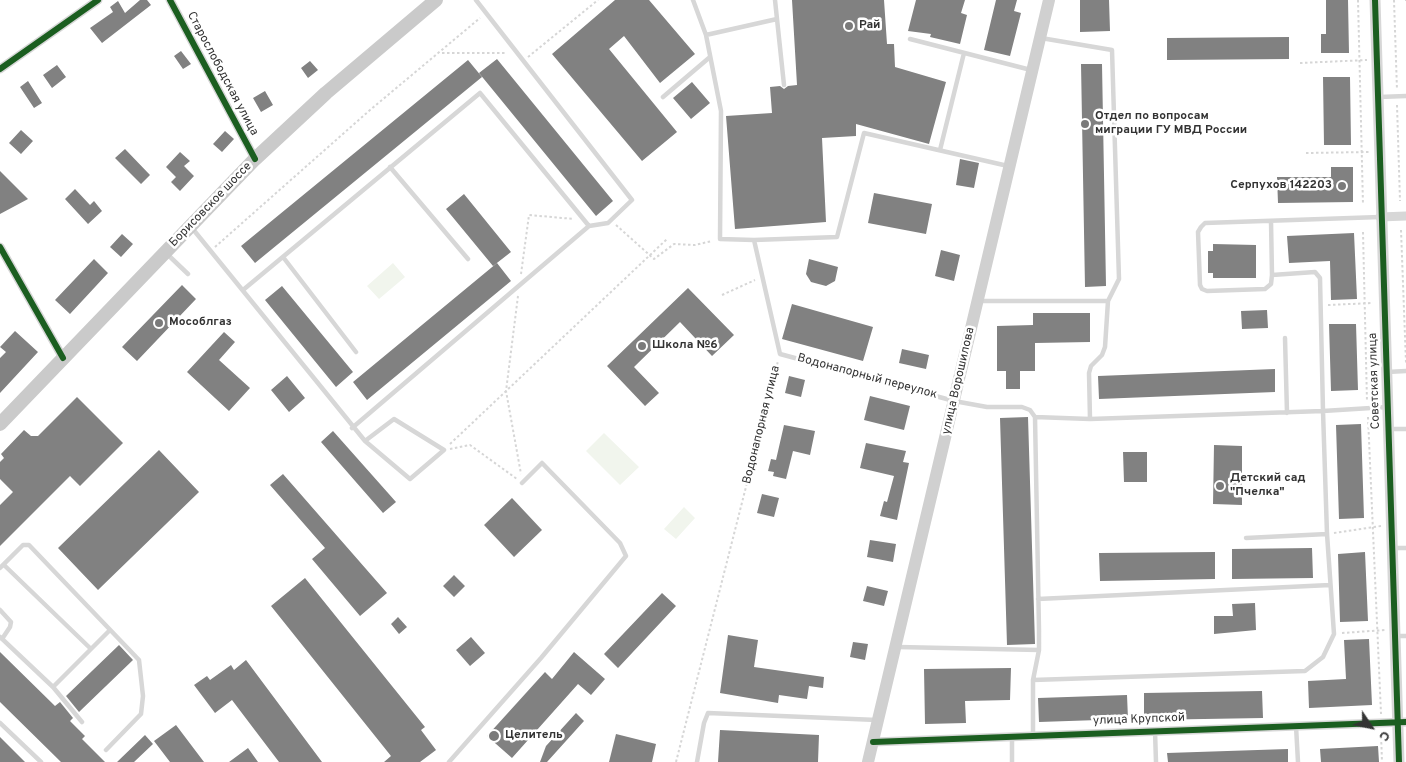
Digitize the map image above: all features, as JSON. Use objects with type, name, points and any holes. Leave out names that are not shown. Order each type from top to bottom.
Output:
[{"type":"main road","name":"Борисовское шоссе","points":[[0,424],[255,159],[326,93],[436,0]]},
{"type":"main road","name":"улица Ворошилова","points":[[868,762],[1049,0]]},
{"type":"street","points":[[0,68],[98,0]]},
{"type":"street","name":"Старослободская улица","points":[[170,0],[255,159]]},
{"type":"street","name":"Советская улица","points":[[1375,0],[1380,217],[1391,526],[1402,722],[1400,762]]},
{"type":"street","points":[[1380,217],[1406,216]]},
{"type":"street","points":[[0,247],[63,358]]},
{"type":"street","name":"улица Крупской","points":[[872,742],[1402,722]]},
{"type":"lane","points":[[352,428],[589,226],[610,220],[632,200],[476,0]]},
{"type":"lane","points":[[693,0],[706,35],[721,111],[720,239],[754,240],[837,237],[864,133],[1009,166]]},
{"type":"lane","points":[[775,0],[784,85]]},
{"type":"lane","points":[[706,35],[777,19]]},
{"type":"lane","points":[[1040,38],[1112,50],[1119,279],[1108,301],[1105,347],[1102,355],[1091,366],[1089,373],[1090,419]]},
{"type":"lane","points":[[910,39],[1032,70]]},
{"type":"lane","points":[[940,150],[964,53]]},
{"type":"lane","points":[[664,97],[710,57]]},
{"type":"lane","points":[[243,290],[480,93],[589,226]]},
{"type":"lane","points":[[1378,97],[1406,96]]},
{"type":"lane","points":[[390,167],[468,258]]},
{"type":"lane","points":[[1271,221],[1271,284],[1265,289],[1207,291],[1200,285],[1198,232],[1205,224],[1271,221],[1380,217]]},
{"type":"lane","points":[[189,226],[348,419],[352,428],[365,441],[410,479],[444,450],[394,419],[365,441]]},
{"type":"lane","name":"Водонапорная улица","points":[[754,240],[780,354]]},
{"type":"lane","points":[[165,252],[188,274]]},
{"type":"lane","points":[[283,257],[356,352]]},
{"type":"lane","points":[[1034,680],[1305,671],[1323,657],[1334,634],[1327,534],[1322,305],[1318,274],[1315,272],[1272,275]]},
{"type":"lane","points":[[978,301],[1108,301]]},
{"type":"lane","points":[[1285,338],[1287,413]]},
{"type":"lane","name":"Водонапорный переулок","points":[[780,354],[954,401],[987,407],[1022,407],[1030,410],[1035,417]]},
{"type":"lane","points":[[1386,372],[1406,371]]},
{"type":"lane","points":[[1033,736],[1034,680],[1039,650],[1035,417],[1090,419],[1287,413],[1387,407]]},
{"type":"lane","points":[[1388,430],[1406,429]]},
{"type":"lane","points":[[449,762],[541,658],[626,556],[620,543],[542,464],[522,483]]},
{"type":"lane","points":[[1246,538],[1327,534]]},
{"type":"lane","points":[[91,649],[2,566],[23,545],[29,545],[139,660],[144,696],[141,714],[106,750]]},
{"type":"lane","points":[[1392,548],[1406,548]]},
{"type":"lane","points":[[1038,599],[1330,585]]},
{"type":"lane","points":[[0,610],[10,622],[10,627],[1,638],[53,687],[82,722]]},
{"type":"lane","points":[[53,687],[110,630]]},
{"type":"lane","points":[[895,647],[1039,650]]},
{"type":"lane","points":[[697,762],[704,723],[708,713],[878,720]]},
{"type":"lane","points":[[0,723],[41,762]]},
{"type":"lane","points":[[1296,726],[1298,762]]},
{"type":"lane","points":[[1154,731],[1156,762]]},
{"type":"lane","points":[[1012,736],[1012,762]]},
{"type":"path","points":[[523,61],[598,0]]},
{"type":"path","points":[[1358,0],[1362,205]]},
{"type":"path","points":[[210,251],[370,110],[486,13]]},
{"type":"path","points":[[440,53],[517,53]]},
{"type":"path","points":[[1300,63],[1359,62],[1376,59]]},
{"type":"path","points":[[1306,154],[1379,151]]},
{"type":"path","points":[[610,220],[654,259],[674,244],[695,245],[720,239]]},
{"type":"path","points":[[1401,230],[1406,363]]},
{"type":"path","points":[[1363,232],[1372,527],[1381,714]]},
{"type":"path","points":[[444,450],[667,239]]},
{"type":"path","points":[[722,295],[762,278]]},
{"type":"path","points":[[1322,305],[1383,302]]},
{"type":"path","points":[[506,391],[522,483]]},
{"type":"path","points":[[444,450],[470,445],[522,483]]},
{"type":"path","points":[[1327,534],[1391,526]]},
{"type":"path","points":[[1334,634],[1377,631],[1398,634]]},
{"type":"path","points":[[1381,727],[1382,762]]},
{"type":"shaded area","points":[[393,263],[405,277],[379,299],[367,286]]},
{"type":"shaded area","points":[[604,433],[639,467],[620,485],[586,451]]},
{"type":"shaded area","points":[[684,507],[695,518],[676,539],[664,529]]},
{"type":"building","points":[[140,0],[147,0],[151,5],[102,43],[90,28],[113,12],[110,7],[118,1],[125,13]]},
{"type":"building","points":[[615,0],[649,0],[695,54],[660,83],[624,36],[609,49],[677,132],[642,161],[552,54]]},
{"type":"building","points":[[792,0],[884,0],[887,44],[894,44],[895,67],[946,82],[929,144],[856,124],[856,136],[822,138],[826,222],[735,229],[726,116],[772,113],[770,87],[780,86],[784,89],[788,86],[797,85]]},
{"type":"building","points":[[916,0],[965,0],[961,13],[967,15],[960,44],[930,37],[931,34],[908,31]]},
{"type":"building","points":[[996,0],[1017,0],[1014,11],[1021,13],[1010,56],[984,50]]},
{"type":"building","points":[[1080,0],[1109,0],[1110,31],[1080,32]]},
{"type":"building","points":[[1326,0],[1348,0],[1349,53],[1321,53],[1321,34],[1326,34]]},
{"type":"building","points":[[1289,37],[1289,59],[1167,60],[1167,38]]},
{"type":"building","points":[[181,51],[191,64],[183,69],[174,56]]},
{"type":"building","points":[[497,59],[613,201],[596,216],[479,73]]},
{"type":"building","points":[[468,60],[482,77],[255,263],[241,246]]},
{"type":"building","points":[[310,61],[318,70],[308,78],[301,68]]},
{"type":"building","points":[[1081,64],[1102,64],[1106,286],[1085,287]]},
{"type":"building","points":[[57,65],[66,77],[52,88],[43,75]]},
{"type":"building","points":[[1323,77],[1350,77],[1351,145],[1324,145]]},
{"type":"building","points":[[28,81],[42,103],[34,108],[20,87]]},
{"type":"building","points":[[692,82],[710,103],[691,119],[673,98]]},
{"type":"building","points":[[265,91],[273,105],[261,112],[253,98]]},
{"type":"building","points":[[21,130],[33,141],[21,154],[9,143]]},
{"type":"building","points":[[225,131],[234,139],[222,152],[213,144]]},
{"type":"building","points":[[125,149],[150,175],[141,184],[115,158]]},
{"type":"building","points":[[180,152],[190,161],[184,166],[194,176],[180,191],[171,182],[176,177],[166,167]]},
{"type":"building","points":[[960,159],[979,163],[974,188],[956,185]]},
{"type":"building","points":[[1331,167],[1353,167],[1353,202],[1278,203],[1277,177],[1331,177]]},
{"type":"building","points":[[0,171],[28,199],[0,214]]},
{"type":"building","points":[[75,189],[90,205],[94,201],[102,211],[88,224],[65,199]]},
{"type":"building","points":[[874,193],[932,204],[926,234],[868,223]]},
{"type":"building","points":[[464,194],[511,252],[493,266],[446,209]]},
{"type":"building","points":[[1354,233],[1357,299],[1331,300],[1330,261],[1289,263],[1287,236]]},
{"type":"building","points":[[122,234],[133,244],[121,257],[110,247]]},
{"type":"building","points":[[1213,244],[1256,245],[1256,278],[1213,278],[1213,273],[1208,273],[1208,251],[1213,251]]},
{"type":"building","points":[[941,250],[960,255],[954,281],[935,276]]},
{"type":"building","points":[[94,259],[108,273],[70,314],[55,300]]},
{"type":"building","points":[[809,259],[838,267],[835,281],[826,286],[811,282],[806,274]]},
{"type":"building","points":[[497,263],[511,281],[367,400],[353,382]]},
{"type":"building","name":"Мособлгаз","points":[[182,285],[196,299],[137,361],[122,347]]},
{"type":"building","points":[[282,286],[353,372],[336,387],[265,300]]},
{"type":"building","name":"Школа №6","points":[[688,288],[734,335],[712,356],[680,322],[634,367],[659,393],[645,406],[607,366]]},
{"type":"building","points":[[792,304],[873,327],[863,361],[782,339]]},
{"type":"building","points":[[1267,310],[1268,328],[1242,329],[1241,311]]},
{"type":"building","points":[[1033,313],[1090,313],[1090,342],[1035,343],[1035,371],[1020,371],[1020,389],[1006,389],[1006,371],[997,371],[997,326],[1033,325]]},
{"type":"building","points":[[1329,324],[1356,324],[1358,390],[1331,391]]},
{"type":"building","points":[[15,331],[38,352],[0,393],[0,358],[6,352],[0,347]]},
{"type":"building","points":[[224,332],[235,342],[219,360],[250,388],[229,411],[187,372]]},
{"type":"building","points":[[902,349],[929,355],[926,369],[899,363]]},
{"type":"building","points":[[1275,369],[1275,392],[1099,399],[1098,376]]},
{"type":"building","points":[[287,376],[305,398],[289,412],[271,390]]},
{"type":"building","points":[[789,376],[805,380],[801,397],[785,393]]},
{"type":"building","points":[[870,396],[910,406],[904,430],[864,420]]},
{"type":"building","points":[[77,397],[123,443],[80,486],[70,476],[0,546],[0,505],[13,492],[0,479],[0,462],[4,458],[1,454],[24,430],[31,436],[38,436]]},
{"type":"building","points":[[1028,417],[1035,644],[1007,645],[1000,418]]},
{"type":"building","points":[[1361,424],[1364,518],[1339,519],[1336,425]]},
{"type":"building","points":[[784,425],[815,431],[810,455],[793,451],[786,479],[773,476],[774,472],[768,471],[771,459],[776,460]]},
{"type":"building","points":[[333,431],[396,502],[383,513],[321,442]]},
{"type":"building","points":[[866,443],[906,451],[903,462],[909,463],[897,520],[880,516],[884,501],[887,502],[894,476],[860,468]]},
{"type":"building","points":[[1214,445],[1242,446],[1242,505],[1213,504]]},
{"type":"building","points":[[159,450],[199,492],[98,590],[58,548]]},
{"type":"building","points":[[1123,452],[1147,452],[1147,482],[1124,482]]},
{"type":"building","points":[[283,474],[387,593],[360,616],[312,559],[325,548],[270,485]]},
{"type":"building","points":[[762,494],[779,498],[774,517],[757,513]]},
{"type":"building","points":[[512,498],[542,530],[514,557],[484,525]]},
{"type":"building","points":[[870,540],[896,544],[893,562],[867,557]]},
{"type":"building","points":[[1312,548],[1313,578],[1232,579],[1232,549]]},
{"type":"building","points":[[1215,552],[1215,579],[1100,581],[1099,553]]},
{"type":"building","points":[[1365,552],[1368,621],[1340,622],[1338,554]]},
{"type":"building","points":[[454,575],[465,586],[454,597],[443,586]]},
{"type":"building","points":[[305,578],[425,727],[421,730],[436,750],[420,762],[384,762],[391,756],[271,606]]},
{"type":"building","points":[[867,586],[888,591],[884,606],[863,601]]},
{"type":"building","points":[[662,593],[676,606],[618,668],[604,654]]},
{"type":"building","points":[[1255,603],[1256,630],[1214,634],[1214,616],[1233,616],[1232,604]]},
{"type":"building","points":[[398,617],[407,627],[399,634],[391,624]]},
{"type":"building","points":[[728,635],[758,640],[754,667],[824,677],[823,688],[809,686],[807,699],[779,695],[778,703],[720,693]]},
{"type":"building","points":[[471,637],[485,653],[470,666],[456,650]]},
{"type":"building","points":[[1369,639],[1372,705],[1309,708],[1308,681],[1346,679],[1344,640]]},
{"type":"building","points":[[853,642],[868,644],[865,660],[850,657]]},
{"type":"building","points":[[119,645],[133,660],[79,712],[66,696]]},
{"type":"building","points":[[0,652],[55,706],[60,702],[73,718],[70,721],[85,736],[82,739],[105,762],[61,762],[0,702]]},
{"type":"building","points":[[574,652],[605,679],[591,695],[578,684],[512,758],[487,736],[545,672],[552,679]]},
{"type":"building","points":[[246,660],[322,762],[279,762],[232,700],[215,713],[194,685],[207,676],[210,680],[231,665],[234,670]]},
{"type":"building","points":[[1011,668],[1010,700],[965,701],[966,723],[925,724],[924,669]]},
{"type":"building","points":[[1262,691],[1263,718],[1144,720],[1144,693]]},
{"type":"building","points":[[1127,695],[1128,719],[1039,722],[1038,698]]},
{"type":"building","points":[[576,713],[584,721],[547,762],[540,762],[546,746]]},
{"type":"building","points":[[176,725],[204,762],[170,762],[154,741]]},
{"type":"building","points":[[720,730],[819,735],[818,762],[718,762]]},
{"type":"building","points":[[616,734],[656,744],[652,762],[609,762]]},
{"type":"building","points":[[145,735],[153,744],[134,762],[117,762]]},
{"type":"building","points":[[0,737],[25,762],[0,762]]},
{"type":"building","points":[[1378,746],[1379,762],[1321,762],[1320,749]]},
{"type":"building","points":[[248,748],[258,762],[229,762]]},
{"type":"building","points":[[1288,749],[1288,762],[1168,762],[1167,753]]},
{"type":"cycle path","points":[[0,69],[98,0]]},
{"type":"cycle path","points":[[170,0],[255,159]]},
{"type":"cycle path","points":[[1375,0],[1399,762]]},
{"type":"cycle path","points":[[0,247],[63,358]]},
{"type":"cycle path","points":[[873,742],[1406,722]]},
{"type":"place","name":"Рай","points":[[849,26]]},
{"type":"place","name":"Отдел по вопросам миграции ГУ МВД России","points":[[1085,124]]},
{"type":"place","name":"Серпухов 142203","points":[[1342,186]]},
{"type":"place","name":"Мособлгаз","points":[[159,323]]},
{"type":"place","name":"Школа №6","points":[[642,346]]},
{"type":"place","name":"Детский сад \"Пчелка\"","points":[[1220,486]]},
{"type":"place","name":"Целитель","points":[[494,736]]}]
